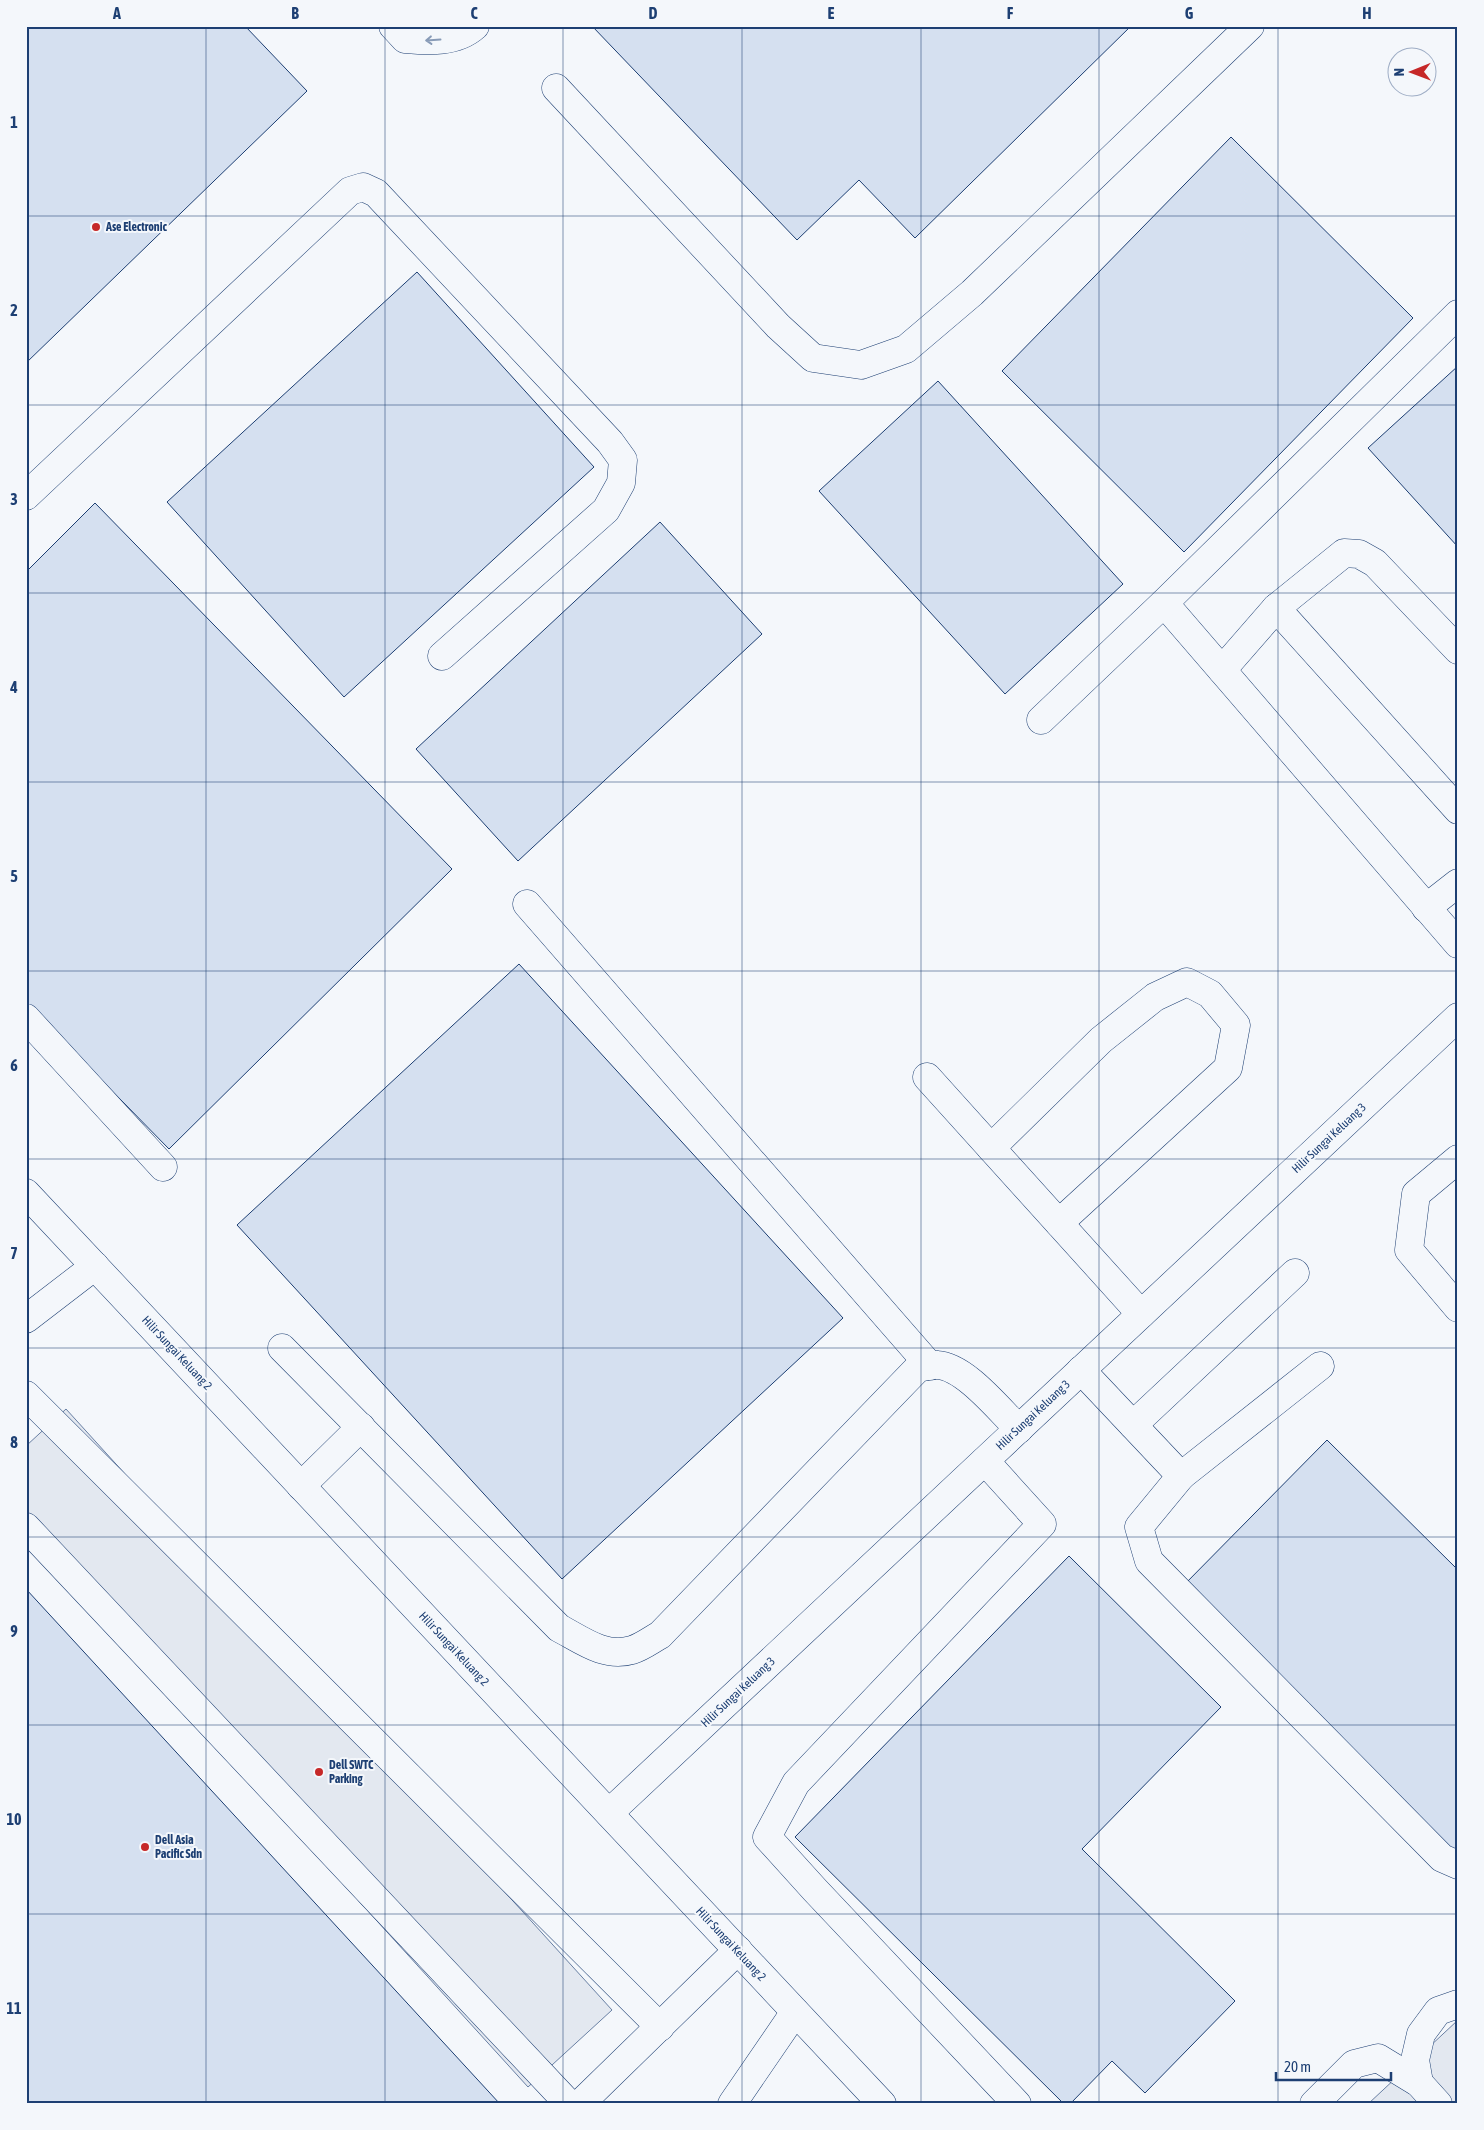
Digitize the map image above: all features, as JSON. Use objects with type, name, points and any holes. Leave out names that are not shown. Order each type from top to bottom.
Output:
[{"type":"street","points":[[393,26],[405,39],[433,41],[466,34],[475,26]]},
{"type":"street","points":[[556,88],[778,326],[812,358],[861,365],[906,349],[972,293],[1250,26]]},
{"type":"street","points":[[26,496],[350,191],[363,186],[376,193],[610,442],[622,460],[621,483],[606,510],[442,656]]},
{"type":"street","points":[[1041,720],[1164,603],[1458,314]]},
{"type":"street","points":[[1222,670],[1276,608],[1344,553],[1359,554],[1375,563],[1458,650]]},
{"type":"street","points":[[1164,603],[1458,944]]},
{"type":"street","points":[[1276,608],[1458,810]]},
{"type":"street","points":[[1426,908],[1458,883]]},
{"type":"street","points":[[527,904],[930,1366]]},
{"type":"street","points":[[992,1148],[1101,1040],[1155,997],[1187,982],[1210,994],[1236,1025],[1228,1068],[1059,1223]]},
{"type":"street","name":"Hilir Sungai Keluang 3","points":[[609,1813],[1458,1017]]},
{"type":"street","points":[[26,1018],[163,1167]]},
{"type":"street","points":[[927,1077],[1141,1314]]},
{"type":"street","points":[[1458,1159],[1416,1194],[1409,1250],[1458,1308]]},
{"type":"street","name":"Hilir Sungai Keluang 2","points":[[26,1193],[882,2104]]},
{"type":"street","points":[[26,1319],[95,1266]]},
{"type":"street","points":[[1133,1425],[1295,1273]]},
{"type":"street","points":[[282,1348],[559,1628],[599,1650],[617,1652],[634,1650],[660,1635],[918,1368],[938,1365],[968,1379],[1018,1429]]},
{"type":"street","points":[[1320,1366],[1181,1476],[1139,1527],[1149,1561],[1442,1858],[1458,1865]]},
{"type":"street","points":[[1081,1370],[1181,1476]]},
{"type":"street","points":[[26,1394],[660,2027]]},
{"type":"street","points":[[301,1486],[361,1427]]},
{"type":"street","points":[[985,1461],[1042,1524],[796,1783],[767,1837],[814,1890],[1017,2104]]},
{"type":"street","points":[[26,1527],[569,2104]]},
{"type":"street","points":[[580,2104],[738,1950]]},
{"type":"street","points":[[1419,2083],[1415,2060],[1421,2034],[1438,2011],[1458,2004]]},
{"type":"street","points":[[732,2104],[795,2012]]},
{"type":"street","points":[[1314,2104],[1354,2064],[1378,2058],[1419,2083],[1438,2104]]},
{"type":"shaded area","name":"Dell SWTC Parking","points":[[66,1409],[612,2010],[528,2087],[26,1535],[26,1446]]},
{"type":"shaded area","points":[[1458,2020],[1458,2104],[1368,2104]]},
{"type":"building","name":"Ase Electronic","points":[[26,26],[245,26],[307,91],[26,363]]},
{"type":"building","points":[[592,26],[1131,26],[915,238],[859,180],[797,240]]},
{"type":"building","points":[[1231,137],[1413,318],[1184,552],[1002,371]]},
{"type":"building","points":[[417,272],[594,467],[344,697],[167,502]]},
{"type":"building","points":[[1458,366],[1458,547],[1368,448]]},
{"type":"building","points":[[938,381],[1123,584],[1005,694],[819,491]]},
{"type":"building","points":[[95,503],[452,869],[169,1149],[26,1003],[26,572]]},
{"type":"building","points":[[660,522],[762,634],[518,861],[416,749]]},
{"type":"building","points":[[519,964],[843,1318],[562,1579],[237,1225]]},
{"type":"building","points":[[1327,1440],[1458,1570],[1458,1860],[1181,1588]]},
{"type":"building","points":[[1069,1556],[1221,1707],[1082,1849],[1235,2001],[1145,2093],[1112,2061],[1070,2104],[1064,2104],[795,1837]]},
{"type":"building","name":"Dell Asia Pacific Sdn","points":[[26,1589],[500,2104],[26,2104]]},
{"type":"place","name":"Ase Electronic","points":[[96,227]]},
{"type":"place","name":"Dell SWTC Parking","points":[[319,1772]]},
{"type":"place","name":"Dell Asia Pacific Sdn","points":[[145,1847]]}]
